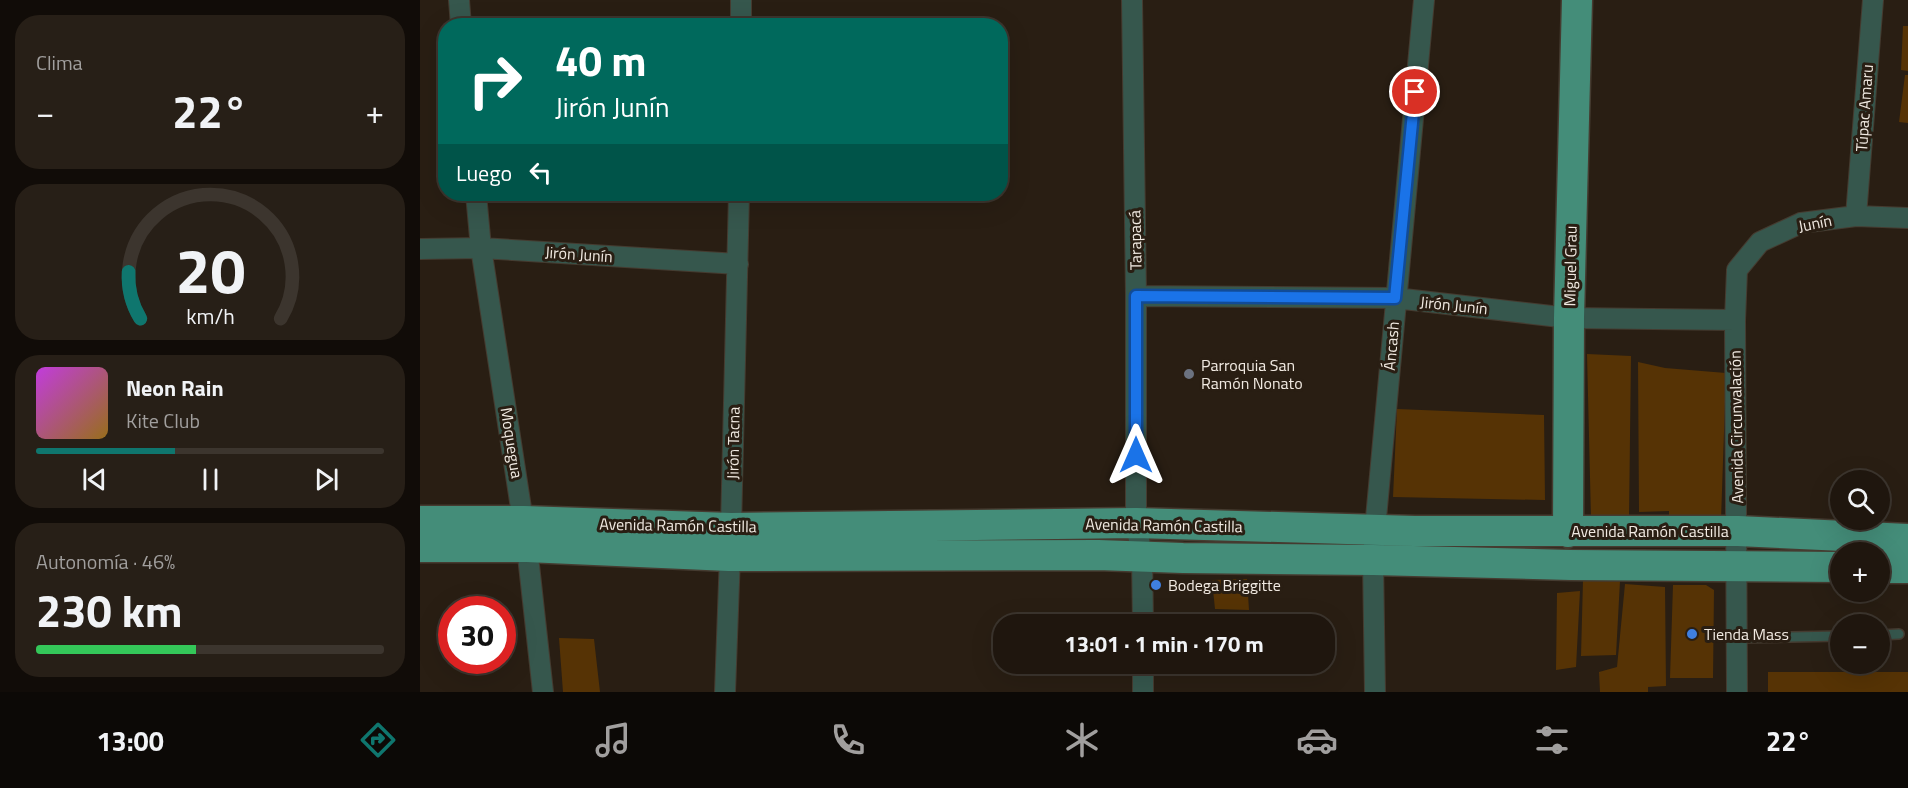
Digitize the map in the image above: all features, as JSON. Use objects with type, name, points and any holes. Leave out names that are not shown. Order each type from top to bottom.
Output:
[{"type":"main road","name":"Miguel Grau","points":[[1568,532],[1569,318],[1577,0]]},
{"type":"main road","name":"Avenida Ramón Castilla","points":[[420,521],[525,534],[1142,557],[1571,565],[1830,567]]},
{"type":"main road","name":"Avenida Ramón Castilla","points":[[730,542],[1136,523],[1568,532],[1738,531],[1908,539]]},
{"type":"main road","name":"Avenida Ramón Castilla","points":[[420,547],[525,534]]},
{"type":"main road","points":[[1890,568],[1908,568]]},
{"type":"street","points":[[459,0],[460,18]]},
{"type":"street","points":[[741,0],[741,18]]},
{"type":"street","name":"Tarapacá","points":[[1132,0],[1136,523],[1142,557],[1143,614]]},
{"type":"street","name":"Áncash","points":[[1375,692],[1373,560],[1395,298],[1424,0]]},
{"type":"street","name":"Túpac Amaru","points":[[1856,216],[1873,0]]},
{"type":"street","name":"Moquegua","points":[[477,201],[481,248],[525,534],[543,692]]},
{"type":"street","name":"Jirón Tacna","points":[[725,692],[739,201]]},
{"type":"street","name":"Junín","points":[[1737,270],[1760,242],[1801,222],[1856,216],[1908,218]]},
{"type":"street","name":"Jirón Junín","points":[[420,249],[481,248],[738,264]]},
{"type":"street","name":"Avenida Circunvalación","points":[[1737,270],[1735,320],[1738,531],[1737,692]]},
{"type":"street","name":"Jirón Junín","points":[[1136,296],[1395,298],[1569,318],[1735,320]]},
{"type":"street","points":[[1143,674],[1143,692]]},
{"type":"lane","points":[[1890,634],[1899,634]]},
{"type":"lane","points":[[1737,638],[1830,636]]},
{"type":"building","points":[[1903,26],[1908,26],[1908,71],[1901,70]]},
{"type":"building","points":[[1905,75],[1908,75],[1908,123],[1899,122]]},
{"type":"building","points":[[1587,354],[1631,356],[1629,518],[1591,518]]},
{"type":"building","points":[[1638,362],[1665,368],[1726,373],[1721,520],[1669,518],[1669,511],[1639,512]]},
{"type":"building","points":[[1397,409],[1544,415],[1545,500],[1393,497]]},
{"type":"building","points":[[1247,579],[1249,610],[1215,609],[1212,580]]},
{"type":"building","points":[[1583,580],[1620,581],[1616,655],[1581,656]]},
{"type":"building","points":[[1625,584],[1665,587],[1666,686],[1648,687],[1648,692],[1600,692],[1599,672],[1617,667]]},
{"type":"building","name":"Tienda Mass","points":[[1673,585],[1706,585],[1714,590],[1713,678],[1670,678]]},
{"type":"building","points":[[1580,591],[1576,667],[1556,670],[1557,593]]},
{"type":"building","points":[[559,638],[594,639],[600,692],[563,692]]},
{"type":"building","points":[[1768,672],[1890,674],[1890,672],[1908,672],[1908,692],[1768,692]]},
{"type":"place","name":"Parroquia San Ramón Nonato","points":[[1189,374]]},
{"type":"place","name":"Bodega Briggitte","points":[[1156,585]]},
{"type":"place","name":"Tienda Mass","points":[[1692,634]]},
{"type":"route","points":[[1136,455],[1136,296],[1395,298],[1415,92]]}]
